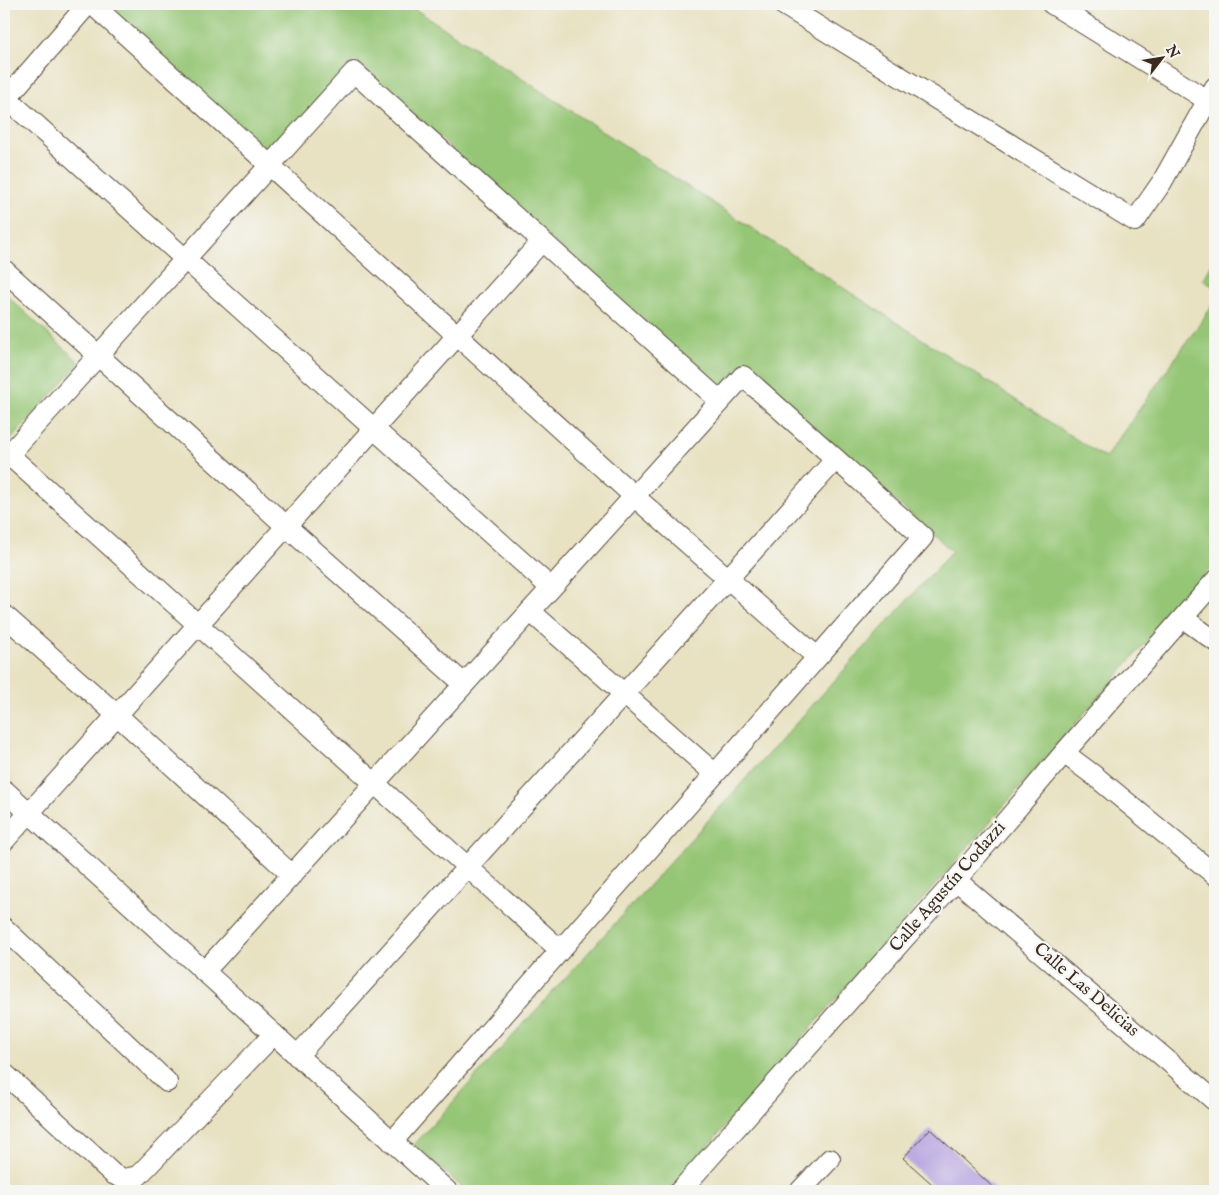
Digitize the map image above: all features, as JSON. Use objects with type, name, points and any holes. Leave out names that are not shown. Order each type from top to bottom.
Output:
[{"type":"street","points":[[88,4],[4,98],[551,588]]},
{"type":"street","points":[[92,4],[634,496],[817,657]]},
{"type":"street","points":[[782,4],[1135,221],[1162,182],[1211,93],[1052,4]]},
{"type":"street","points":[[560,950],[198,624],[6,458],[354,72],[720,401]]},
{"type":"street","points":[[4,841],[542,241]]},
{"type":"street","points":[[4,270],[286,526],[464,684]]},
{"type":"street","points":[[204,972],[743,376],[923,537],[392,1142]]},
{"type":"street","points":[[298,1056],[836,459]]},
{"type":"street","name":"Calle Agustín Codazzi","points":[[680,1191],[956,880],[1215,581]]},
{"type":"street","points":[[530,611],[714,774]]},
{"type":"street","points":[[4,615],[292,875]]},
{"type":"street","points":[[1183,618],[1215,641]]},
{"type":"street","points":[[1064,754],[1096,776],[1215,875]]},
{"type":"street","points":[[4,790],[447,1191]]},
{"type":"street","name":"Calle Las Delicias","points":[[956,880],[1215,1101]]},
{"type":"street","points":[[4,928],[167,1082]]},
{"type":"street","points":[[4,1073],[113,1174],[124,1179],[138,1176],[274,1034]]},
{"type":"street","points":[[800,1191],[830,1159]]},
{"type":"green space","points":[[102,4],[407,4],[1105,458],[1215,302],[1215,563],[669,1191],[466,1191],[414,1145],[952,551],[742,364],[718,391],[354,60],[271,155]]},
{"type":"green space","points":[[1215,259],[1215,287],[1203,280]]},
{"type":"green space","points":[[4,293],[80,363],[4,447]]},
{"type":"building","points":[[930,1129],[997,1191],[940,1191],[903,1158]]}]
